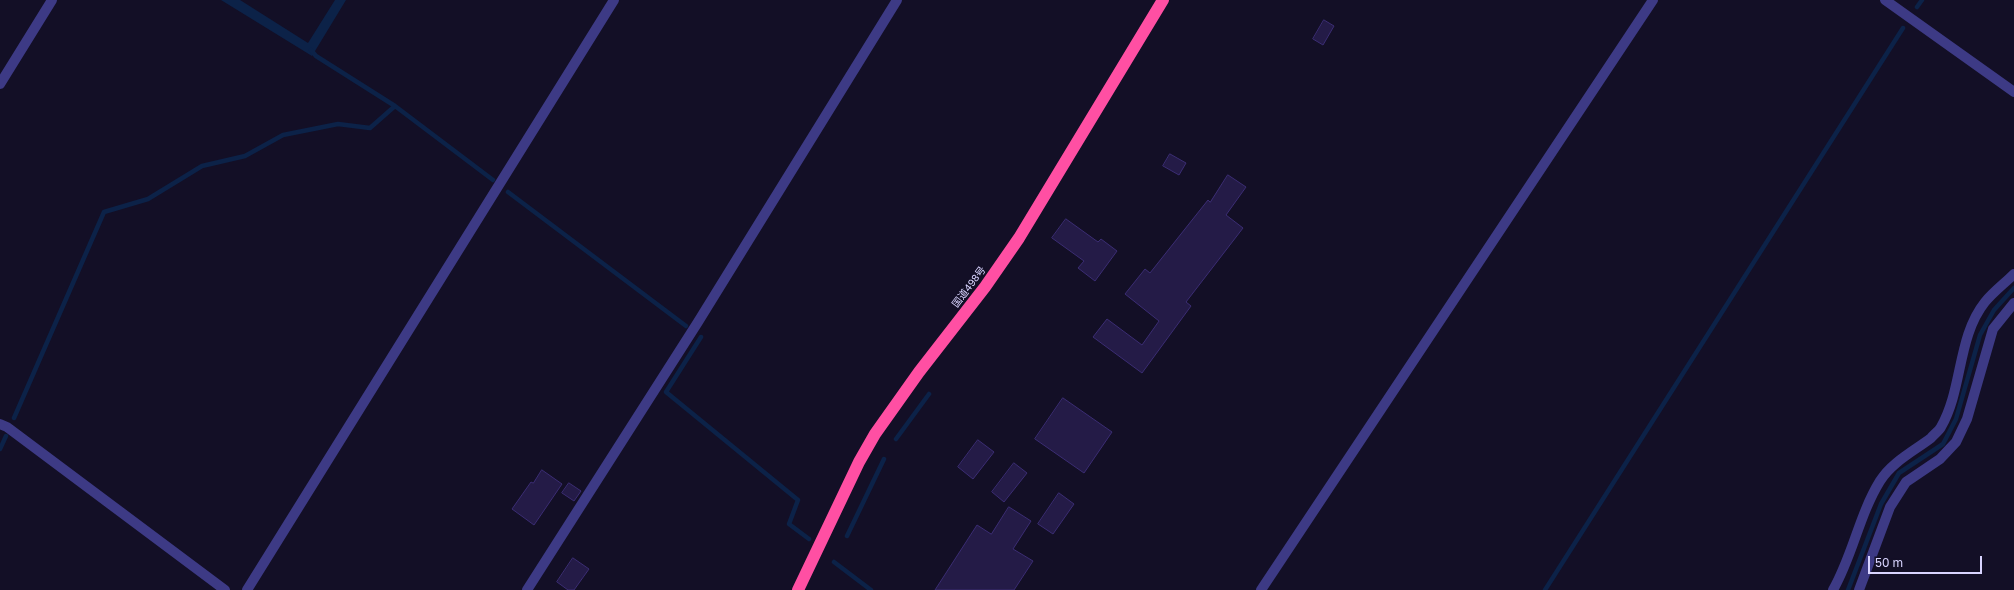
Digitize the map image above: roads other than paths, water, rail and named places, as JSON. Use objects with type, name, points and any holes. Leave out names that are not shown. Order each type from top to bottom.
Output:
[{"type":"highway","name":"国道498号","points":[[798,590],[859,462],[875,434],[919,372],[985,287],[1019,238],[1163,0]]},
{"type":"street","points":[[0,84],[52,0]]},
{"type":"street","points":[[247,590],[614,0]]},
{"type":"street","points":[[526,590],[698,322],[897,0]]},
{"type":"street","points":[[1261,590],[1653,0]]},
{"type":"street","points":[[1885,0],[2014,92]]},
{"type":"street","points":[[1834,590],[1845,570],[1870,503],[1881,480],[1895,464],[1940,429],[1949,412],[1966,344],[1975,319],[1985,301],[2014,274]]},
{"type":"street","points":[[1859,590],[1890,507],[1906,482],[1940,459],[1956,442],[1967,419],[1993,329],[2014,303]]},
{"type":"street","points":[[0,424],[7,427],[225,590]]},
{"type":"water","points":[[221,0],[240,0],[308,43],[335,0],[346,0],[312,56]]},
{"type":"waterway","points":[[1917,7],[1922,0]]},
{"type":"waterway","points":[[1545,590],[1903,28]]},
{"type":"waterway","points":[[311,50],[316,56],[395,106],[493,180]]},
{"type":"waterway","points":[[14,418],[104,212],[148,199],[202,166],[245,156],[283,135],[338,124],[370,128],[395,106]]},
{"type":"waterway","points":[[508,192],[686,326]]},
{"type":"waterway","points":[[1848,590],[1881,504],[1899,473],[1943,444],[1956,419],[1980,335],[1994,310],[2014,288]]},
{"type":"waterway","points":[[701,337],[666,392],[798,500],[789,524],[809,539]]},
{"type":"waterway","points":[[896,439],[929,394]]},
{"type":"waterway","points":[[0,449],[6,436]]},
{"type":"waterway","points":[[847,536],[884,459]]},
{"type":"waterway","points":[[834,562],[871,590]]}]
